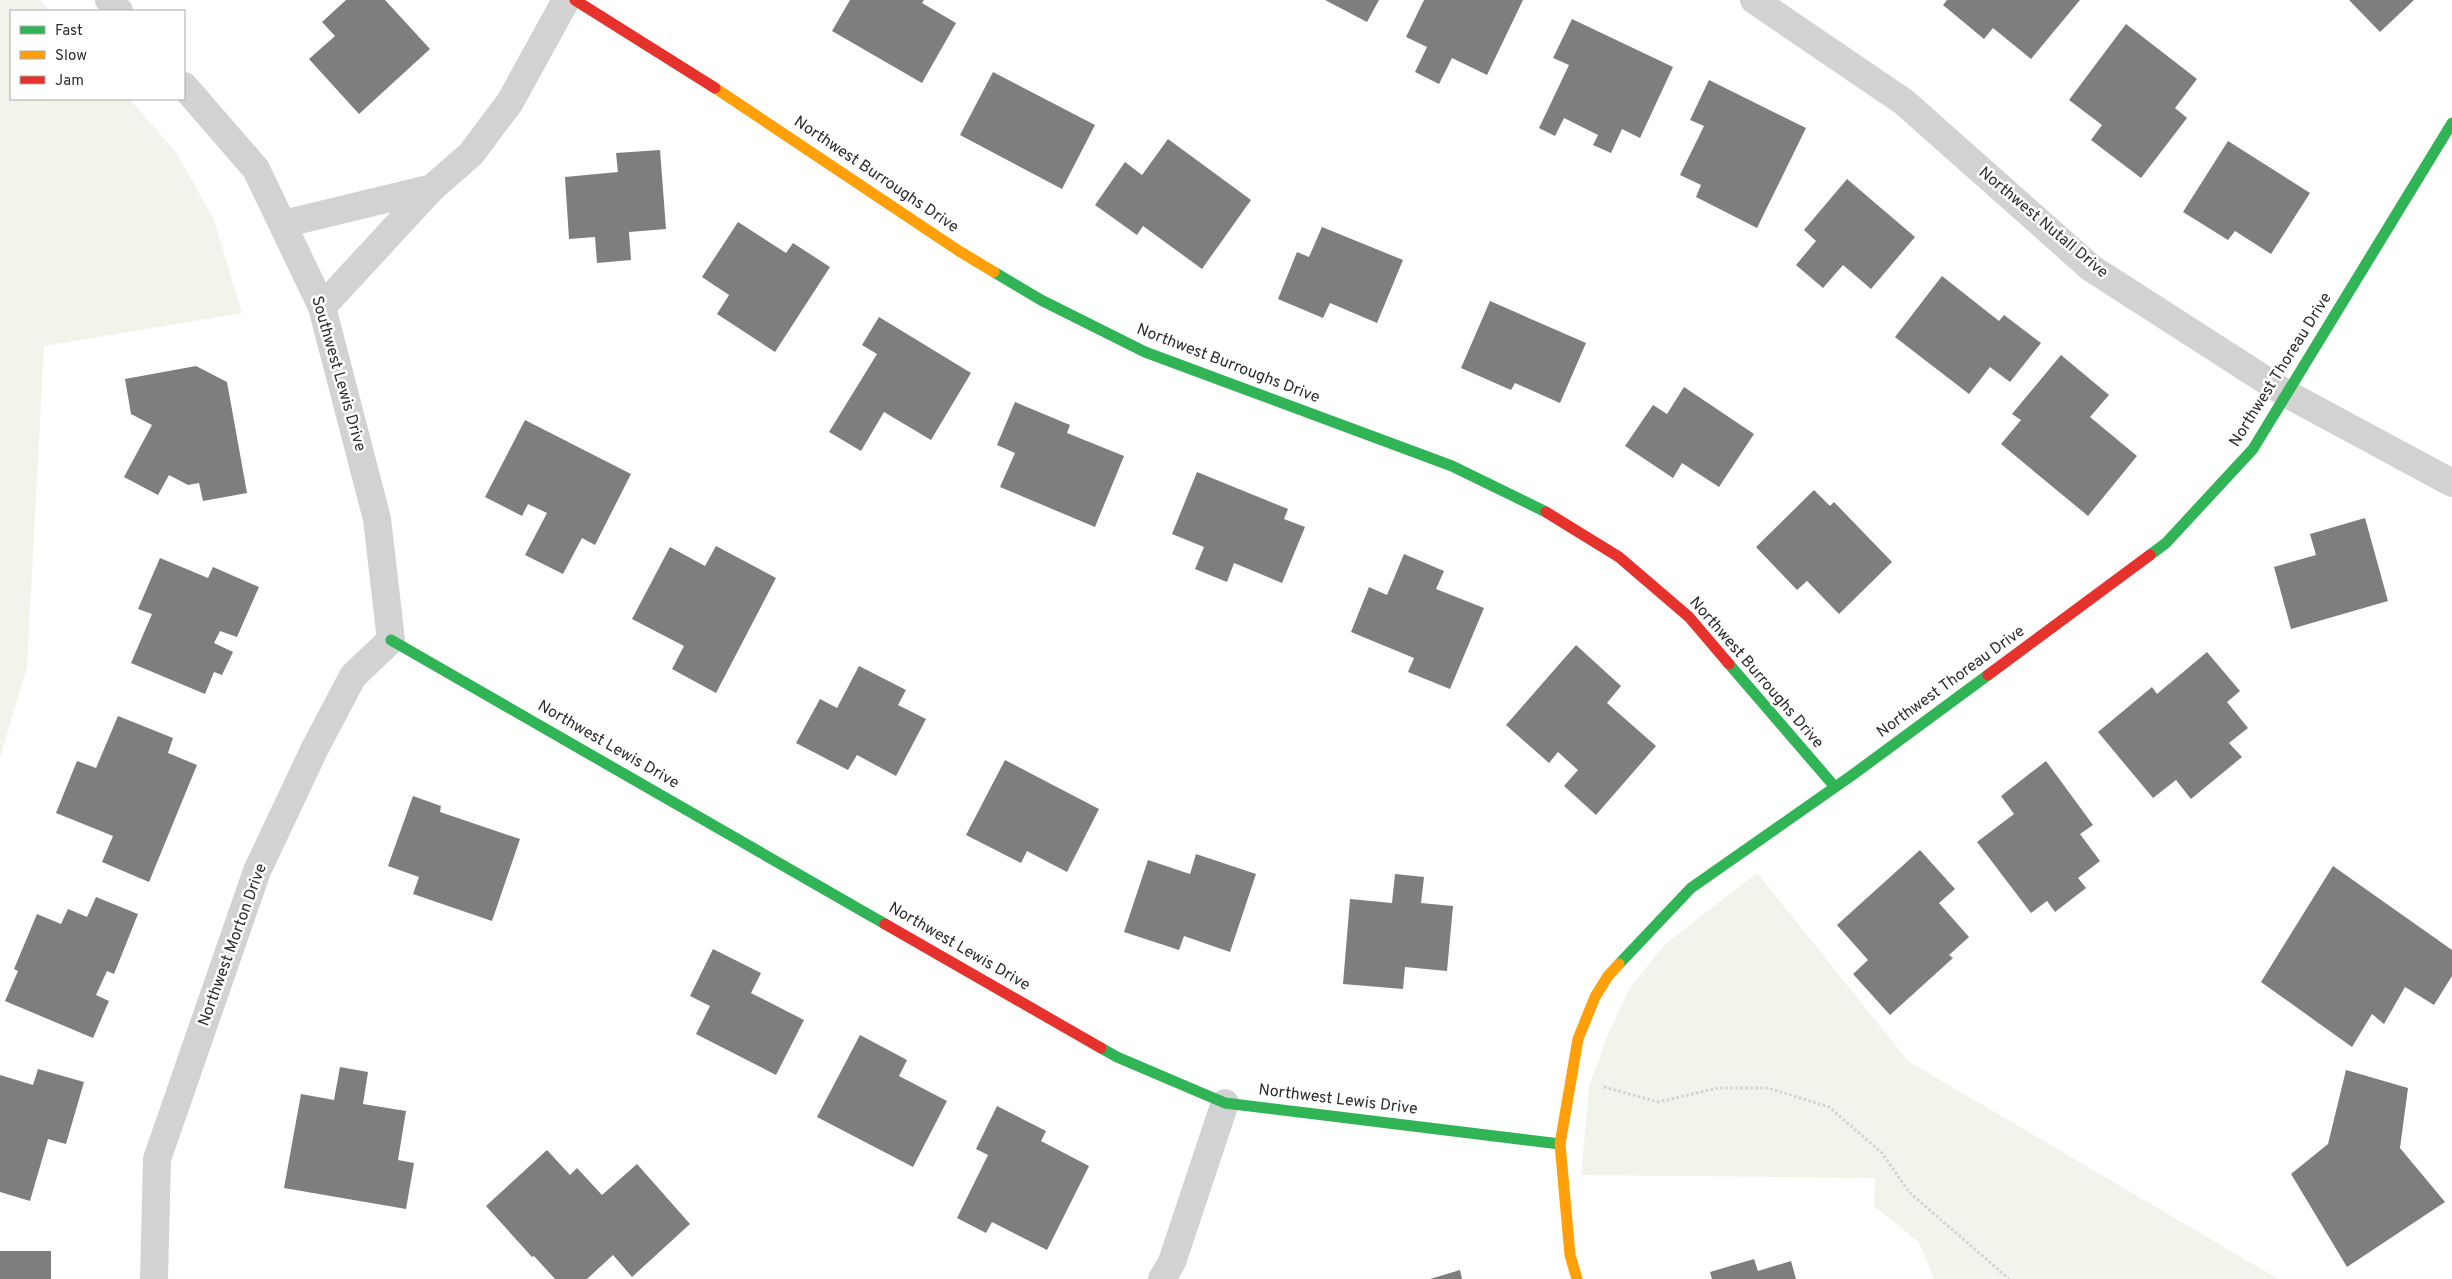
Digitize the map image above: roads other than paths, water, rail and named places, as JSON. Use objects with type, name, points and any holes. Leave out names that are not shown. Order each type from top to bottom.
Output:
[{"type":"street","points":[[109,0],[118,10]]},
{"type":"street","points":[[322,307],[432,188],[471,154],[510,102],[566,0]]},
{"type":"street","name":"Northwest Burroughs Drive","points":[[575,0],[706,82],[960,251],[1041,300],[1145,352],[1452,466],[1539,507],[1619,557],[1689,617],[1835,787]]},
{"type":"street","name":"Northwest Nutall Drive","points":[[1754,0],[1904,102],[2091,268],[2286,394],[2452,483]]},
{"type":"street","name":"Southwest Lewis Drive","points":[[185,87],[256,170],[322,307],[377,519],[390,640]]},
{"type":"street","name":"Northwest Thoreau Drive","points":[[1577,1279],[1570,1255],[1560,1144],[1578,1039],[1595,997],[1608,976],[1691,888],[1835,787],[2166,543],[2253,449],[2452,123]]},
{"type":"street","points":[[283,224],[432,188]]},
{"type":"street","name":"Northwest Lewis Drive","points":[[390,640],[1117,1056],[1225,1102],[1560,1144]]},
{"type":"street","name":"Northwest Morton Drive","points":[[154,1279],[157,1159],[257,872],[314,750],[353,676],[390,640]]},
{"type":"street","points":[[1162,1279],[1172,1262],[1225,1102]]}]
